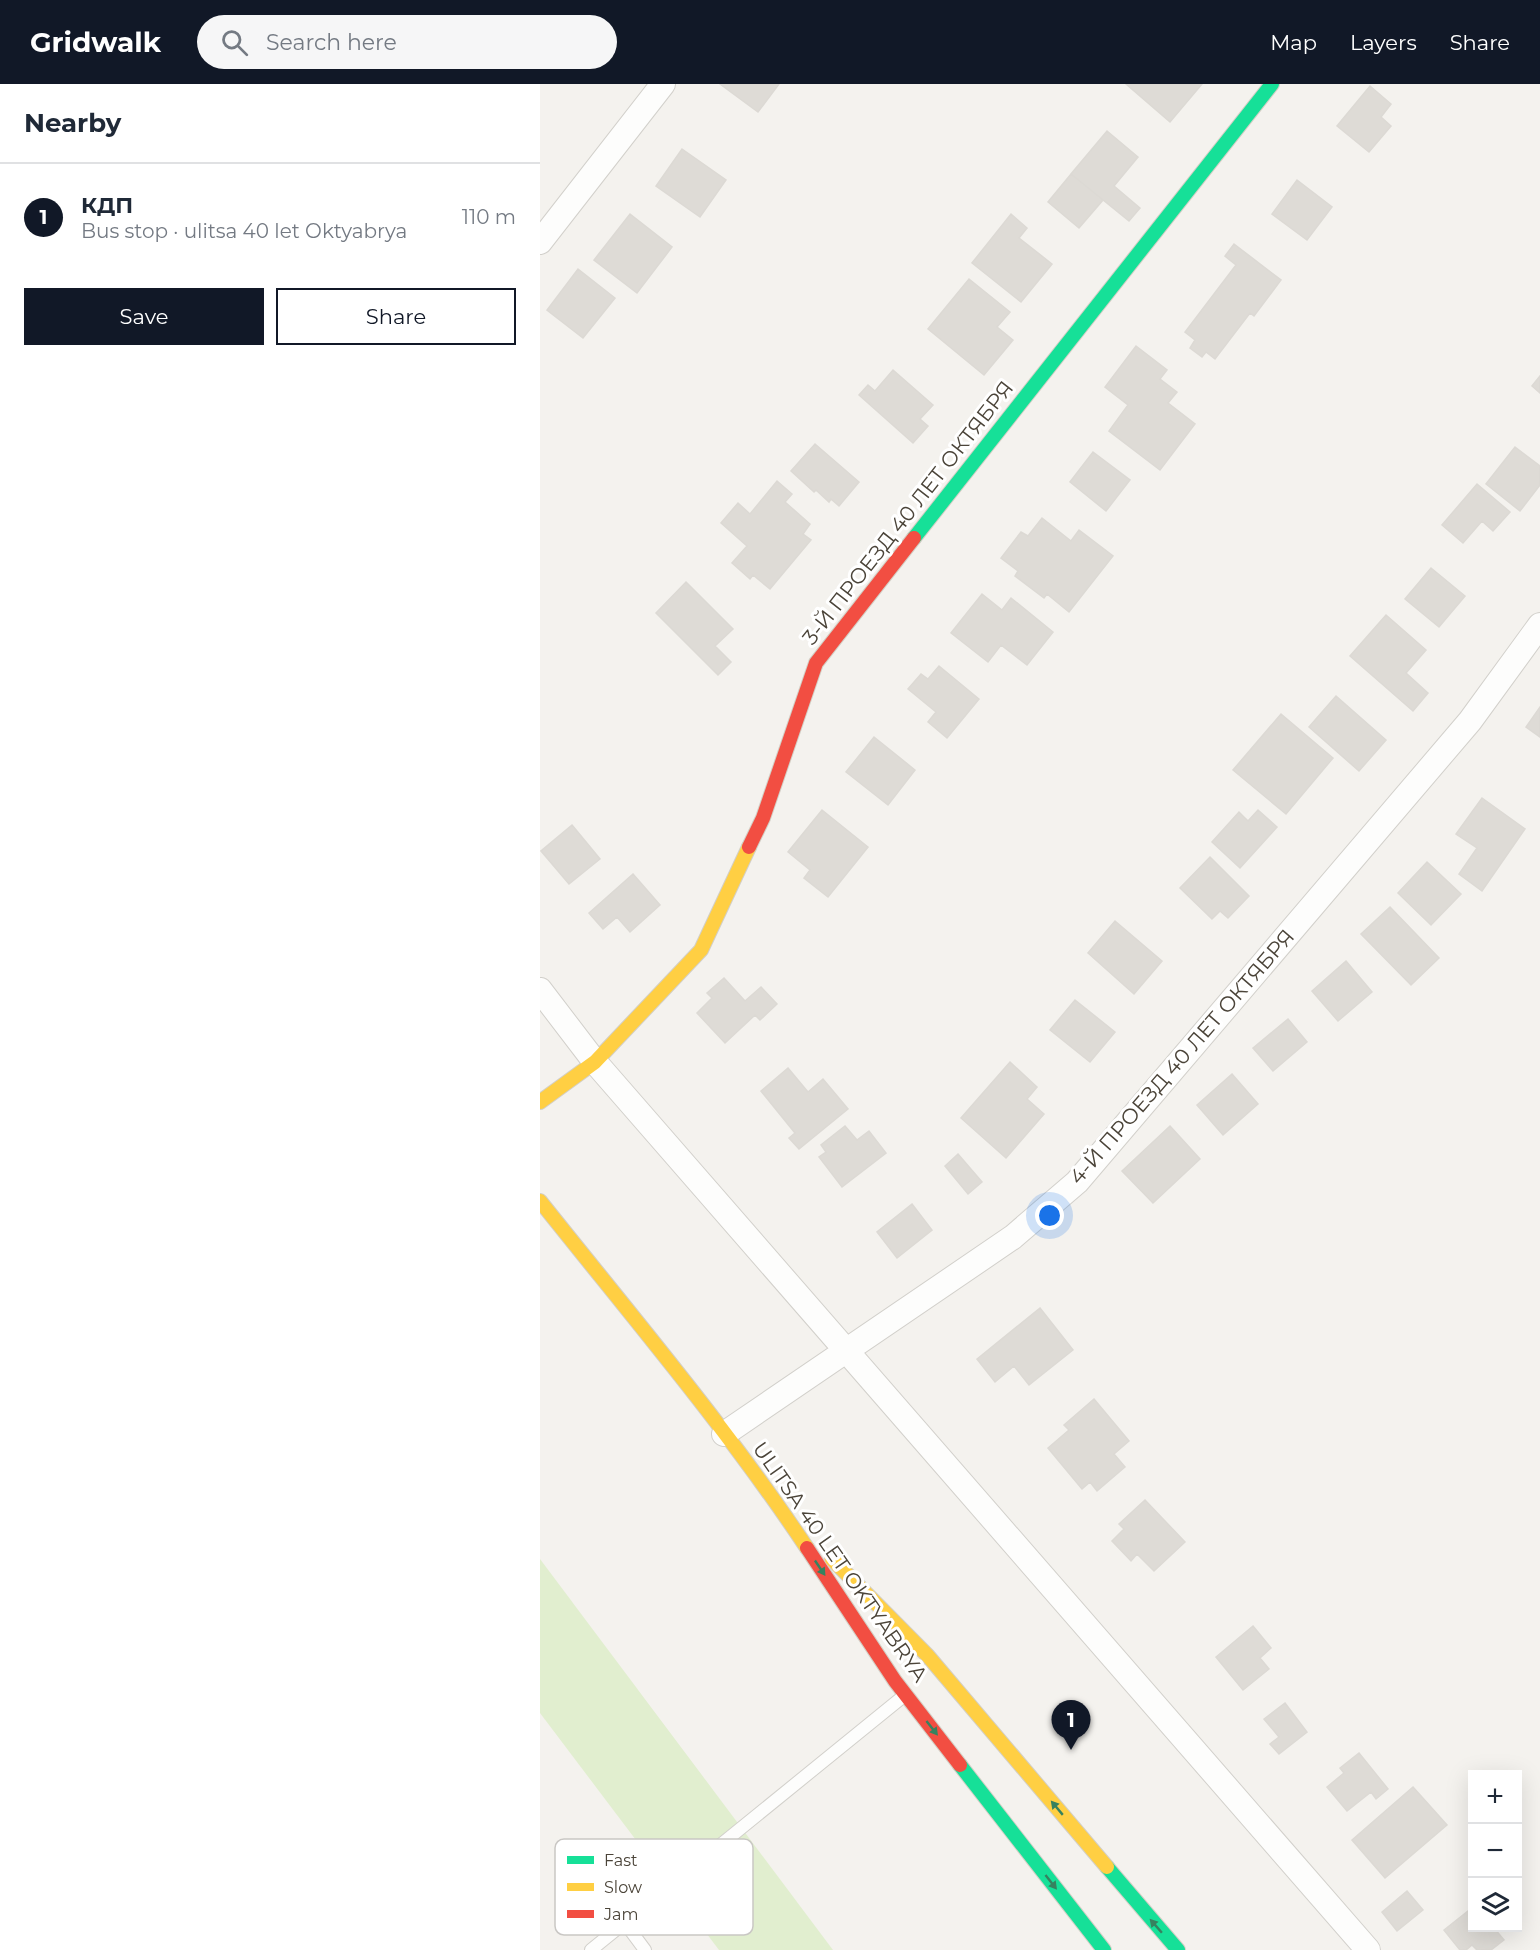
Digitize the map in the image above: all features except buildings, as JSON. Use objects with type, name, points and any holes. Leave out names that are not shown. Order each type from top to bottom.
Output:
[{"type":"main road","name":"3-Й ПРОЕЗД 40 ЛЕТ ОКТЯБРЯ","points":[[540,1102],[595,1062],[701,950],[763,818],[816,663],[1272,84]]},
{"type":"main road","name":"ULITSA 40 LET OKTYABRYA","points":[[540,1201],[776,1502],[906,1694],[1104,1950]]},
{"type":"main road","points":[[776,1502],[928,1656],[1178,1950]]},
{"type":"street","points":[[540,242],[663,84]]},
{"type":"street","name":"4-Й ПРОЕЗД 40 ЛЕТ ОКТЯБРЯ","points":[[724,1434],[1013,1237],[1077,1182],[1470,720],[1540,625]]},
{"type":"street","points":[[540,990],[595,1062],[1368,1950]]},
{"type":"lane","points":[[728,1839],[906,1694]]},
{"type":"lane","points":[[591,1950],[610,1935]]},
{"type":"lane","points":[[634,1935],[645,1950]]},
{"type":"green space","points":[[540,1559],[750,1839],[635,1839],[540,1713]]},
{"type":"green space","points":[[753,1843],[833,1950],[719,1950],[708,1935],[753,1935]]},
{"type":"traffic: fast","points":[[914,538],[1272,84]]},
{"type":"traffic: fast","points":[[960,1765],[1104,1950]]},
{"type":"traffic: fast","points":[[1107,1867],[1178,1950]]},
{"type":"traffic: slow","points":[[540,1102],[595,1062],[701,950],[749,847]]},
{"type":"traffic: slow","points":[[540,1201],[711,1415],[807,1548]]},
{"type":"traffic: slow","points":[[832,1559],[928,1656],[1107,1867]]},
{"type":"traffic: jam","points":[[749,847],[763,818],[816,663],[914,538]]},
{"type":"traffic: jam","points":[[807,1548],[895,1681],[960,1765]]},
{"type":"place","name":"КДП","points":[[1071,1750]]}]
